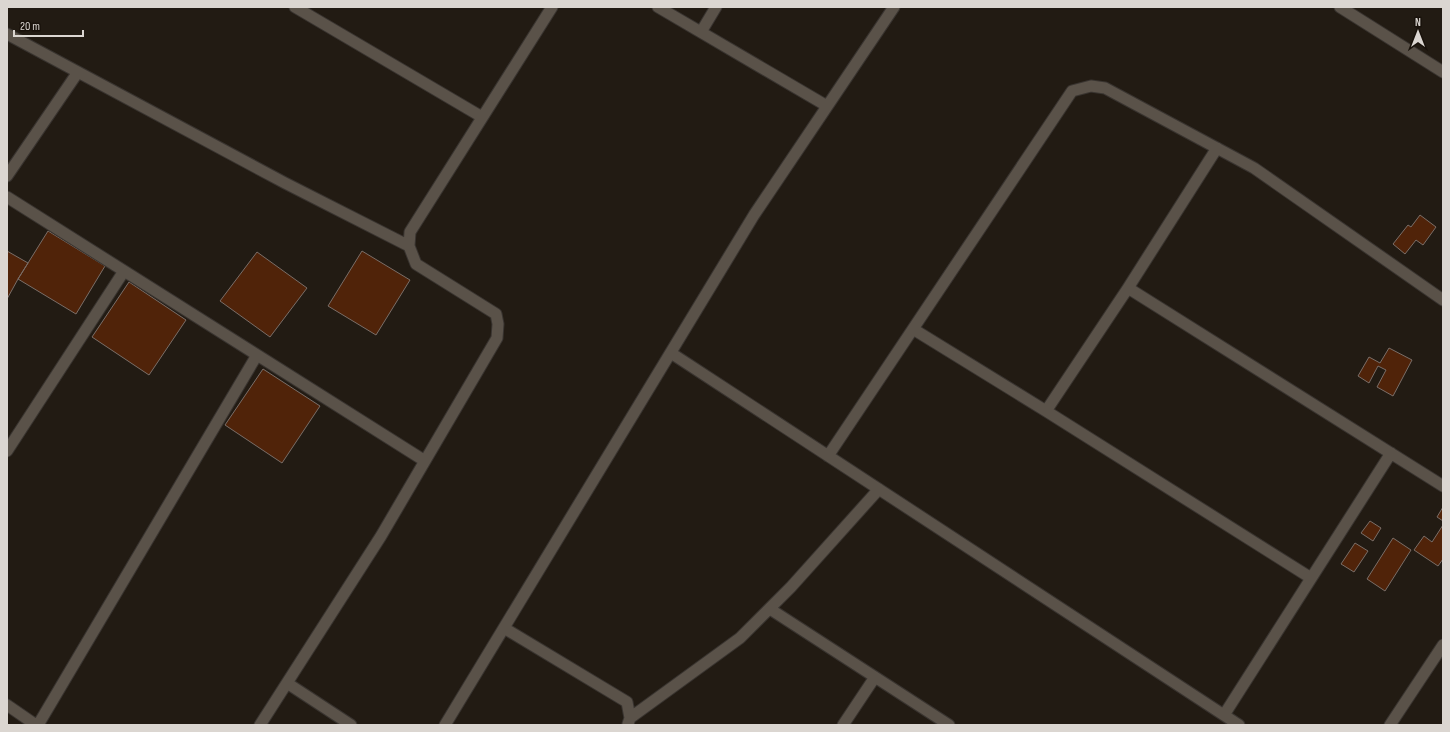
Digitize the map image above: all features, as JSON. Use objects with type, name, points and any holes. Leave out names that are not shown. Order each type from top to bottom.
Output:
[{"type":"street","points":[[295,7],[482,117]]},
{"type":"street","points":[[260,725],[381,536],[497,338],[498,324],[496,314],[416,264],[409,246],[410,232],[552,7]]},
{"type":"street","points":[[658,7],[827,106]]},
{"type":"street","points":[[701,32],[716,7]]},
{"type":"street","points":[[446,725],[754,215],[894,7]]},
{"type":"street","points":[[1340,7],[1443,72]]},
{"type":"street","points":[[7,34],[285,183],[409,246]]},
{"type":"street","points":[[7,176],[78,72]]},
{"type":"street","points":[[828,456],[1072,91],[1091,86],[1105,88],[1254,168],[1443,300]]},
{"type":"street","points":[[1046,411],[1128,288],[1217,148]]},
{"type":"street","points":[[7,197],[425,461]]},
{"type":"street","points":[[7,451],[124,271]]},
{"type":"street","points":[[1128,288],[1443,486]]},
{"type":"street","points":[[913,329],[1311,578]]},
{"type":"street","points":[[670,353],[1239,725]]},
{"type":"street","points":[[7,704],[37,725],[257,355]]},
{"type":"street","points":[[1224,715],[1391,453]]},
{"type":"street","points":[[629,721],[740,638],[791,587],[878,489]]},
{"type":"street","points":[[770,608],[948,725]]},
{"type":"street","points":[[504,628],[627,702],[629,721]]},
{"type":"street","points":[[1390,725],[1443,645]]},
{"type":"street","points":[[843,725],[875,677]]},
{"type":"street","points":[[287,684],[351,725]]},
{"type":"building","points":[[1420,215],[1436,227],[1423,245],[1416,240],[1405,254],[1393,244],[1408,225],[1411,227]]},
{"type":"building","points":[[48,231],[105,266],[76,314],[18,279]]},
{"type":"building","points":[[7,251],[28,263],[7,299]]},
{"type":"building","points":[[362,251],[410,280],[376,335],[328,306]]},
{"type":"building","points":[[257,252],[307,288],[270,337],[220,301]]},
{"type":"building","points":[[129,282],[186,320],[149,375],[92,337]]},
{"type":"building","points":[[1389,348],[1412,360],[1393,396],[1377,387],[1386,370],[1378,366],[1369,383],[1358,376],[1369,357],[1380,363]]},
{"type":"building","points":[[263,369],[320,406],[282,463],[225,425]]},
{"type":"building","points":[[1443,507],[1443,521],[1437,517]]},
{"type":"building","points":[[1370,521],[1381,528],[1373,541],[1361,533]]},
{"type":"building","points":[[1443,525],[1443,559],[1438,566],[1414,550],[1424,536],[1432,542]]},
{"type":"building","points":[[1393,538],[1411,550],[1385,591],[1367,579]]},
{"type":"building","points":[[1355,543],[1368,551],[1354,572],[1341,564]]}]
